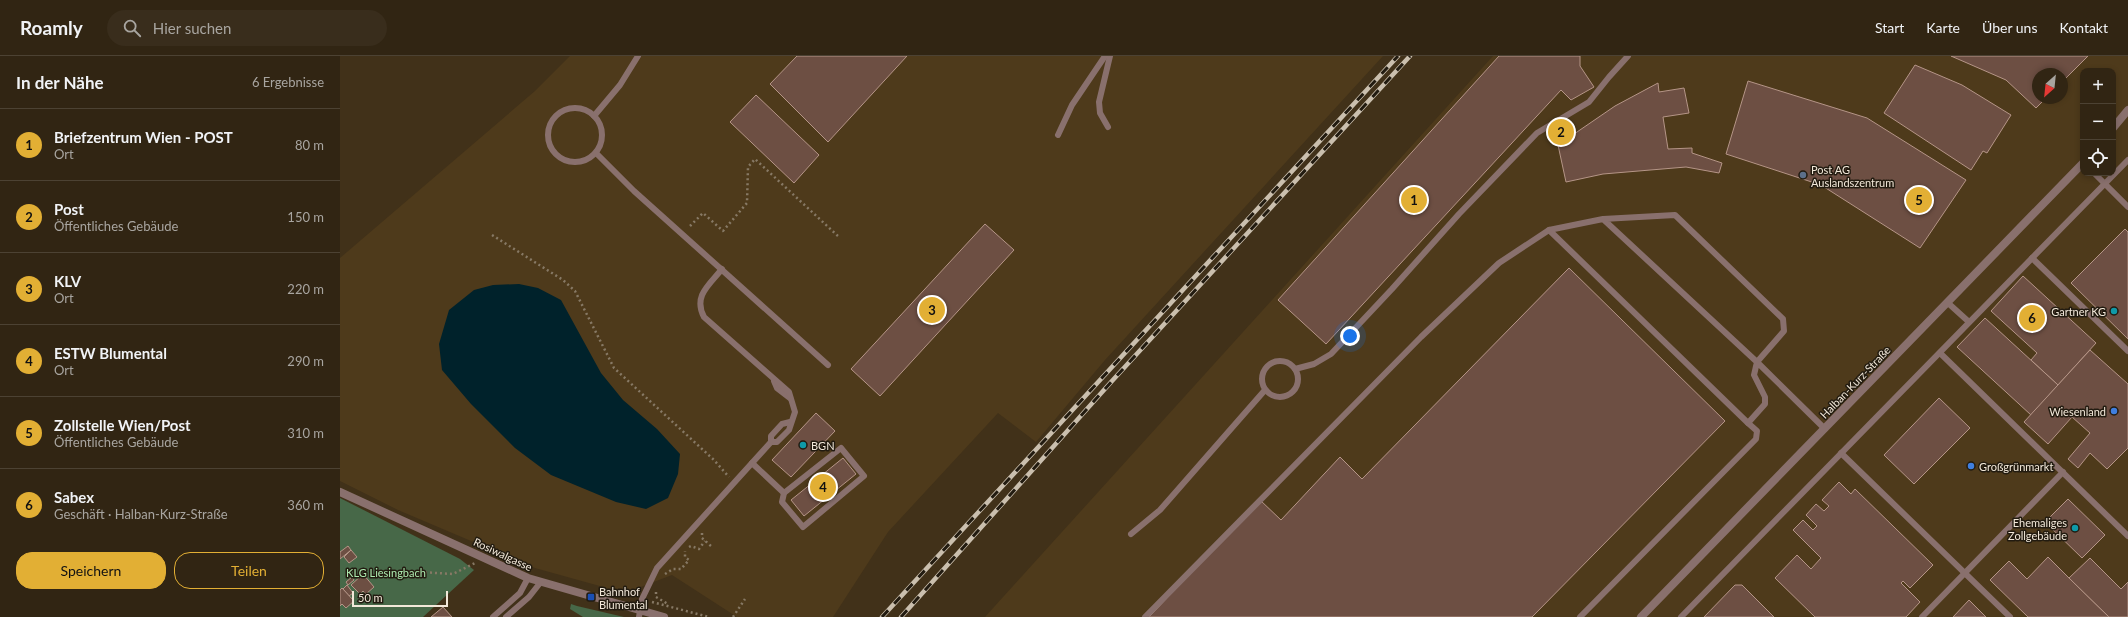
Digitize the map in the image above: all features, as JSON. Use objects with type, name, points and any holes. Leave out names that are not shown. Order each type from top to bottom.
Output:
[{"type":"street","points":[[2116,124],[2128,110]]},
{"type":"street","name":"Halban-Kurz-Straße","points":[[1642,617],[2080,166]]},
{"type":"street","name":"Rosiwalgasse","points":[[340,492],[484,559],[540,583],[639,613],[664,617]]},
{"type":"lane","points":[[594,116],[620,85],[638,56]]},
{"type":"lane","points":[[1058,135],[1072,105],[1105,56]]},
{"type":"lane","points":[[1108,127],[1100,113],[1099,102],[1101,86],[1110,56]]},
{"type":"lane","points":[[1295,369],[1314,364],[1331,354],[1459,214],[1537,133],[1589,102],[1628,56]]},
{"type":"lane","points":[[573,108],[582,109],[594,116],[601,127],[602,136],[596,153],[580,162],[563,160],[550,148],[547,139],[547,130],[556,114],[573,108]]},
{"type":"lane","points":[[596,153],[634,191],[828,365]]},
{"type":"lane","points":[[1681,617],[2128,160]]},
{"type":"lane","points":[[2097,176],[2128,207]]},
{"type":"lane","points":[[1145,617],[1421,337],[1499,263],[1549,230],[1603,219],[1675,215],[1784,319],[1784,331],[1758,362],[1754,375],[1765,397],[1765,404],[1748,423]]},
{"type":"lane","points":[[1603,219],[1758,362],[1824,429]]},
{"type":"lane","points":[[1549,230],[1757,432],[1756,438],[1580,617]]},
{"type":"lane","points":[[2032,258],[2128,351]]},
{"type":"lane","points":[[639,613],[642,599],[656,568],[771,442],[771,436],[782,424],[790,422],[795,412],[790,398],[777,388],[774,381],[704,317],[699,308],[701,296],[722,269]]},
{"type":"lane","points":[[1948,303],[1970,322]]},
{"type":"lane","points":[[1940,353],[2128,536]]},
{"type":"lane","points":[[1274,362],[1286,362],[1295,369],[1298,380],[1293,392],[1282,397],[1276,396],[1265,390],[1262,379],[1265,368],[1269,364],[1274,362]]},
{"type":"lane","points":[[1131,534],[1160,510],[1265,390]]},
{"type":"lane","points":[[841,448],[864,476],[803,527],[782,502],[784,493],[841,448]]},
{"type":"lane","points":[[1841,453],[2010,617]]},
{"type":"lane","points":[[752,463],[784,493]]},
{"type":"lane","points":[[1922,617],[2063,472]]},
{"type":"lane","points":[[493,617],[520,593],[528,578]]},
{"type":"lane","points":[[506,617],[529,598],[540,583]]},
{"type":"path","points":[[690,226],[703,213],[723,231],[747,203],[748,167],[755,159],[839,237]]},
{"type":"path","points":[[492,235],[563,280],[575,291],[614,368],[714,460],[735,483]]},
{"type":"path","points":[[704,530],[701,534],[705,541],[712,547]]},
{"type":"path","points":[[663,575],[672,569],[681,569],[688,560],[685,557],[687,548],[691,546],[699,549],[705,541]]},
{"type":"path","points":[[420,572],[453,574],[484,559]]},
{"type":"path","points":[[656,590],[656,597],[670,606]]},
{"type":"path","points":[[642,599],[709,617]]},
{"type":"path","points":[[733,617],[745,599]]},
{"type":"shaded area","points":[[570,56],[1383,56],[1105,360],[1036,442],[998,413],[888,532],[833,617],[737,617],[672,575],[625,593],[535,568],[398,510],[340,481],[340,258],[535,91]]},
{"type":"shaded area","points":[[1493,56],[2128,56],[2128,617],[985,617]]},
{"type":"green space","name":"KLG Liesingbach","points":[[340,498],[460,559],[474,570],[423,617],[340,617]]},
{"type":"green space","points":[[571,604],[624,617],[583,617],[570,609]]},
{"type":"water","points":[[519,284],[538,288],[561,300],[601,373],[623,400],[657,429],[680,454],[678,474],[668,498],[646,509],[616,502],[551,475],[515,448],[471,404],[442,370],[439,344],[449,310],[474,290],[493,285]]},
{"type":"building","points":[[797,56],[907,56],[828,142],[770,84]]},
{"type":"building","points":[[1499,56],[1580,56],[1580,66],[1594,87],[1571,100],[1561,90],[1326,344],[1278,300]]},
{"type":"building","points":[[1951,56],[2088,56],[2068,76],[2068,68],[2032,68],[2032,104],[2040,104],[2036,108],[2006,80]]},
{"type":"building","points":[[1915,65],[1962,85],[2011,115],[1987,153],[1983,151],[1971,170],[1884,113]]},
{"type":"building","points":[[1748,81],[1867,118],[1966,180],[1920,248],[1821,185],[1726,154]]},
{"type":"building","points":[[1658,83],[1659,92],[1684,88],[1689,113],[1663,117],[1668,149],[1692,148],[1692,153],[1722,163],[1719,173],[1686,167],[1603,174],[1566,182],[1558,145],[1615,106]]},
{"type":"building","points":[[756,95],[819,155],[794,183],[730,122]]},
{"type":"building","points":[[985,224],[1014,250],[880,396],[851,369]]},
{"type":"building","name":"Gartner KG","points":[[2125,229],[2128,232],[2128,339],[2071,283]]},
{"type":"building","points":[[1569,268],[1725,421],[1532,617],[1149,617],[1260,500],[1281,520],[1340,457],[1362,479]]},
{"type":"building","points":[[2023,276],[2096,343],[2058,385],[2031,360],[2037,353],[1991,311]]},
{"type":"building","points":[[1985,318],[2058,385],[2031,415],[1957,347]]},
{"type":"building","points":[[2090,350],[2128,384],[2128,448],[2107,469],[2090,453],[2078,468],[2068,459],[2090,433],[2072,417],[2048,444],[2024,422]]},
{"type":"building","points":[[1939,398],[1970,428],[1914,484],[1884,455]]},
{"type":"building","name":"BGN","points":[[816,413],[835,431],[791,477],[772,460]]},
{"type":"building","points":[[843,458],[856,474],[804,516],[791,500]]},
{"type":"building","points":[[1839,482],[1851,494],[1855,489],[1933,565],[1910,588],[1903,581],[1901,583],[1920,602],[1906,617],[1815,617],[1775,578],[1797,555],[1811,569],[1821,558],[1793,530],[1803,520],[1813,530],[1817,526],[1806,515],[1816,504],[1824,511],[1829,506],[1822,500]]},
{"type":"building","name":"Ehemaliges Zollgebäude","points":[[2068,499],[2105,535],[2082,558],[2045,522]]},
{"type":"building","points":[[348,546],[351,550],[340,559],[340,552]]},
{"type":"building","points":[[351,550],[357,557],[349,563],[344,557]]},
{"type":"building","points":[[2048,557],[2109,617],[2028,617],[1990,580],[2009,561],[2027,579]]},
{"type":"building","points":[[2090,558],[2121,589],[2128,582],[2128,617],[2109,617],[2069,578]]},
{"type":"building","points":[[363,574],[374,587],[366,594],[363,591],[360,594],[351,585]]},
{"type":"building","points":[[352,577],[354,580],[348,585],[346,582]]},
{"type":"building","points":[[347,585],[353,593],[349,596],[343,589]]},
{"type":"building","points":[[1735,585],[1742,585],[1774,617],[1704,617]]},
{"type":"building","points":[[342,588],[354,601],[346,608],[342,604],[340,606],[340,590]]},
{"type":"building","points":[[1969,600],[1986,617],[1953,617]]},
{"type":"building","points":[[443,607],[452,617],[431,617]]},
{"type":"railway","points":[[882,617],[1398,56]]},
{"type":"railway","points":[[901,617],[1112,381],[1410,56]]},
{"type":"place","name":"Post","points":[[1561,132]]},
{"type":"place","name":"Post AG Auslandszentrum","points":[[1803,175]]},
{"type":"place","name":"Briefzentrum Wien - POST","points":[[1414,200]]},
{"type":"place","name":"Zollstelle Wien/Post","points":[[1919,200]]},
{"type":"place","name":"KLV","points":[[932,310]]},
{"type":"place","name":"Gartner KG","points":[[2114,311]]},
{"type":"place","name":"Sabex","points":[[2032,318]]},
{"type":"place","name":"Wiesenland","points":[[2114,411]]},
{"type":"place","name":"BGN","points":[[803,445]]},
{"type":"place","name":"Großgrünmarkt","points":[[1971,466]]},
{"type":"place","name":"ESTW Blumental","points":[[823,487]]},
{"type":"place","name":"Ehemaliges Zollgebäude","points":[[2075,528]]},
{"type":"place","name":"Bahnhof Blumental","points":[[591,597]]}]
